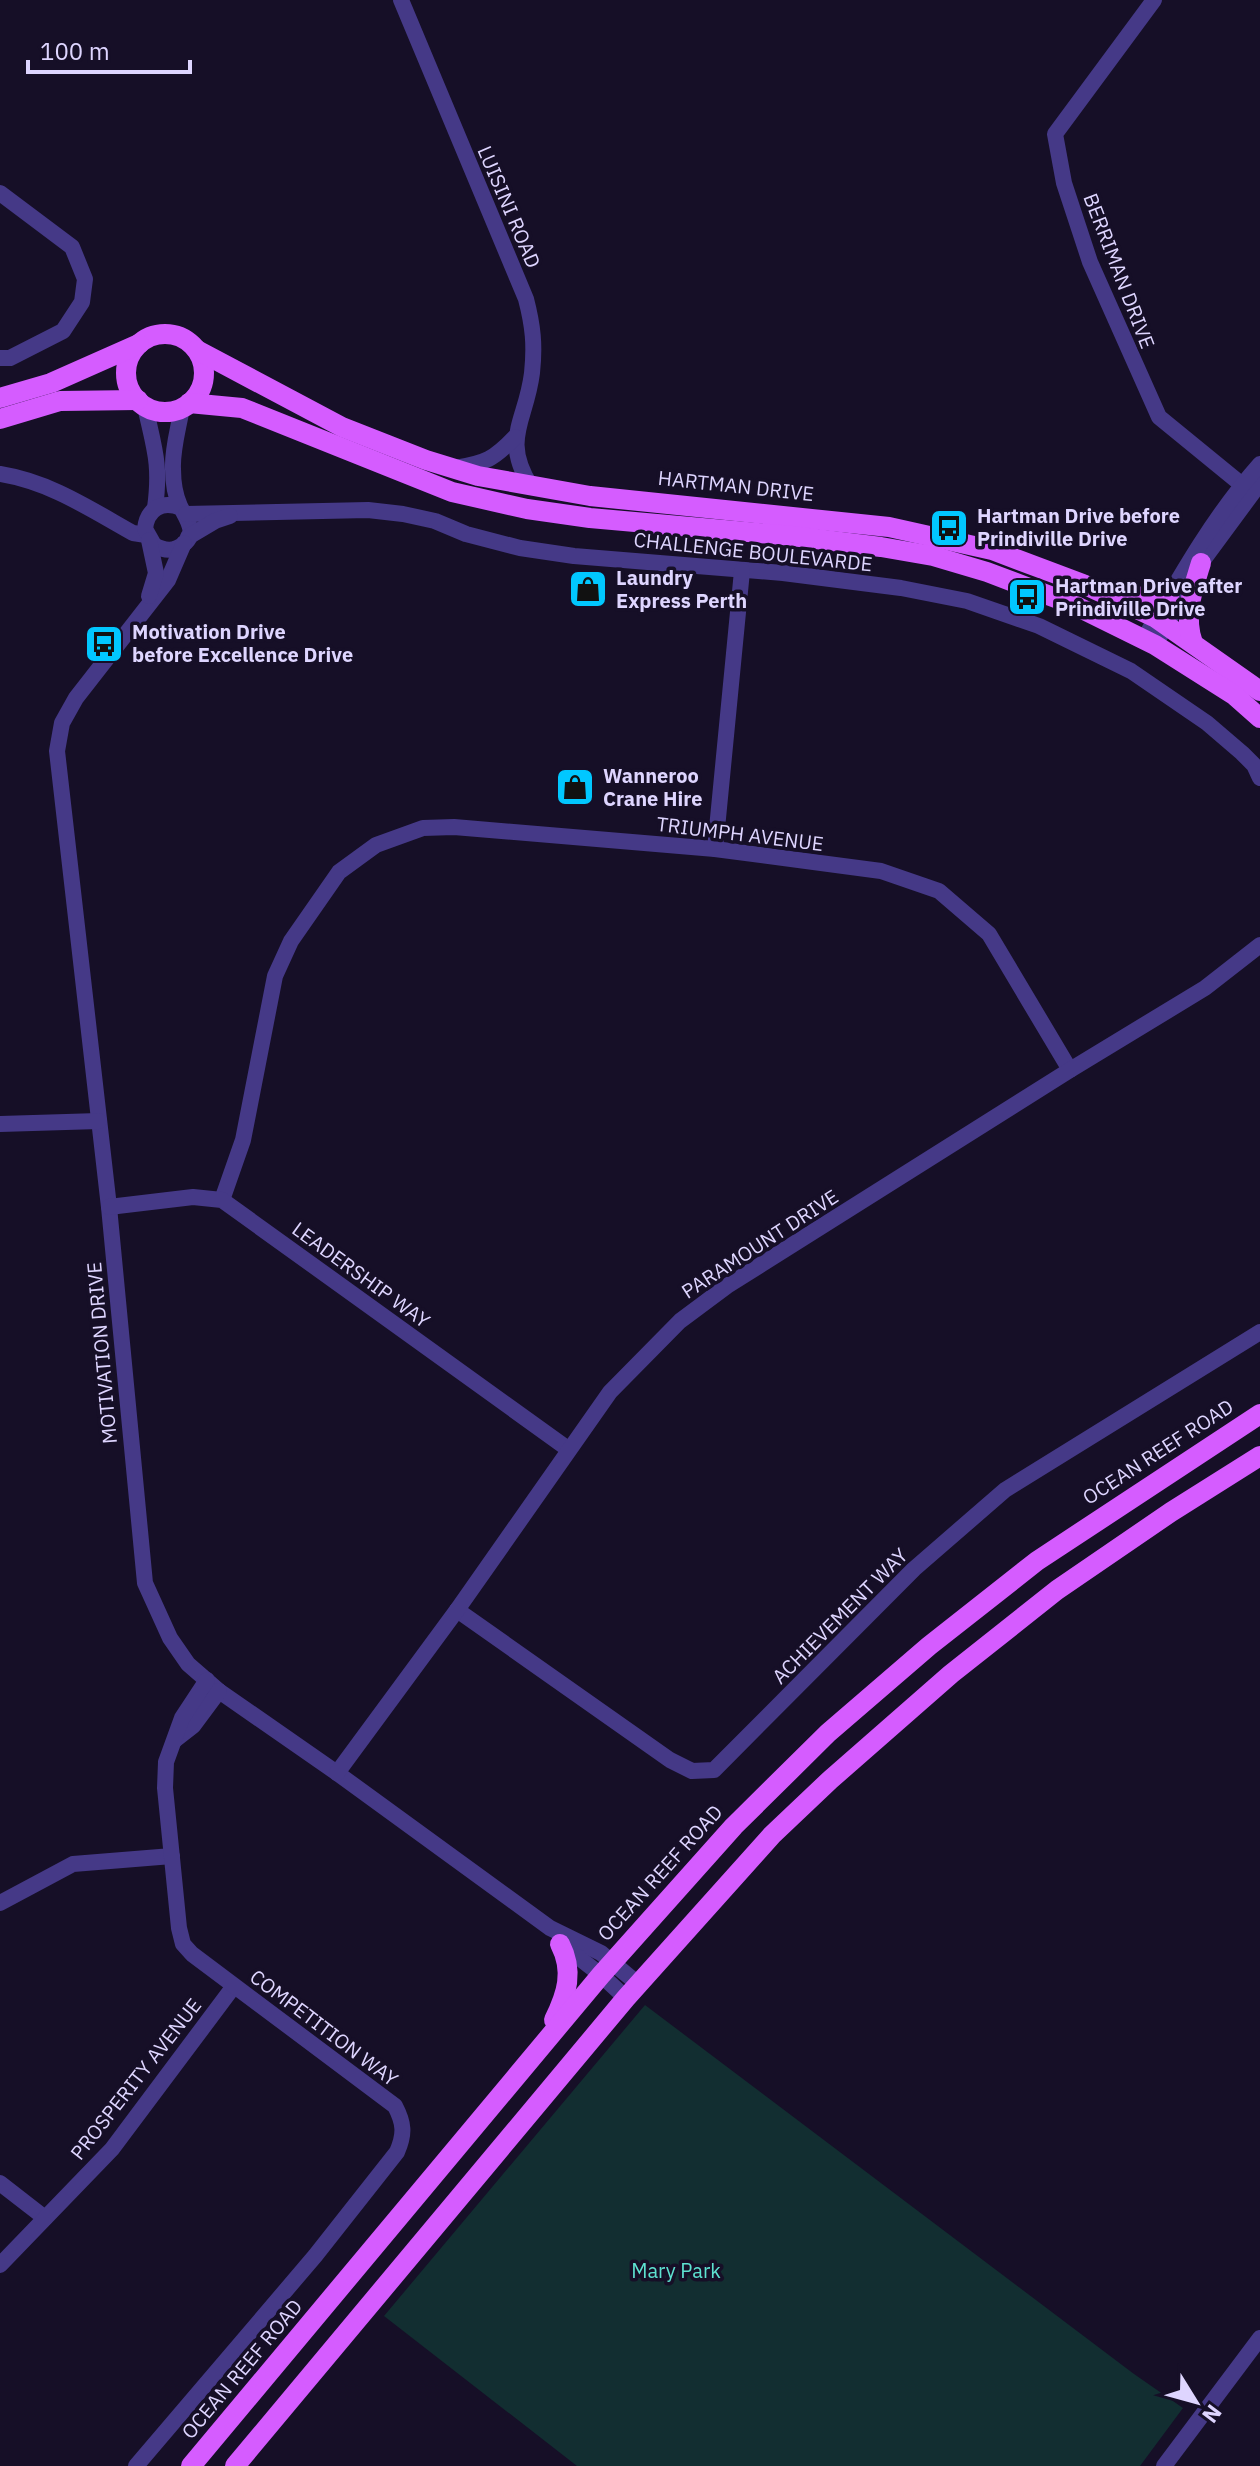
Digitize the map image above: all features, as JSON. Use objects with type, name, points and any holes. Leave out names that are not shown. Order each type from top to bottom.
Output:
[{"type":"main road","points":[[0,398],[51,383],[156,335],[174,335],[183,338],[197,350],[204,369],[201,388],[186,405]]},
{"type":"main road","points":[[139,344],[127,365],[130,390],[141,403]]},
{"type":"main road","name":"HARTMAN DRIVE","points":[[197,350],[342,427],[452,468],[531,487],[590,496],[889,527],[992,550],[1083,584],[1161,622],[1260,691]]},
{"type":"main road","points":[[0,419],[74,399],[141,403],[157,411],[170,411],[186,405],[242,408],[452,492],[527,509],[590,518],[792,536],[933,556],[987,572],[1074,605],[1149,642],[1234,695],[1260,718]]},
{"type":"main road","points":[[1193,643],[1188,627],[1189,613],[1201,563]]},
{"type":"main road","points":[[1108,596],[1169,596]]},
{"type":"main road","name":"OCEAN REEF ROAD","points":[[191,2466],[666,1898],[828,1733],[929,1646],[1037,1561],[1260,1414]]},
{"type":"main road","points":[[235,2466],[632,1991],[772,1835],[951,1674],[1057,1590],[1260,1456]]},
{"type":"main road","points":[[539,2048],[563,2003],[568,1985],[568,1959],[555,1936]]},
{"type":"street","name":"LUISINI ROAD","points":[[401,0],[526,299],[535,335],[531,377],[515,437],[521,470],[531,487]]},
{"type":"street","name":"BERRIMAN DRIVE","points":[[1154,0],[1055,134],[1064,183],[1090,262],[1159,417],[1251,487]]},
{"type":"street","points":[[0,193],[72,247],[85,279],[82,302],[63,331],[10,358],[0,358]]},
{"type":"street","points":[[141,403],[158,460],[153,510],[145,523],[148,538]]},
{"type":"street","points":[[0,474],[24,478],[57,490],[166,550],[186,540],[190,521],[174,485],[172,465],[186,405]]},
{"type":"street","points":[[452,468],[483,463],[498,455],[515,437]]},
{"type":"street","points":[[1149,642],[1251,487],[1260,464]]},
{"type":"street","points":[[1161,622],[1169,596],[1191,557],[1251,487]]},
{"type":"street","points":[[101,513],[119,517],[168,504],[184,511]]},
{"type":"street","name":"CHALLENGE BOULEVARDE","points":[[184,511],[368,510],[403,514],[520,548],[574,556],[783,573],[901,588],[967,601],[1039,626],[1131,671],[1207,723],[1254,765],[1260,778]]},
{"type":"street","name":"CHALLENGE BOULEVARDE","points":[[186,540],[215,521],[239,513]]},
{"type":"street","name":"MOTIVATION DRIVE","points":[[144,609],[156,573],[156,562],[148,538]]},
{"type":"street","name":"MOTIVATION DRIVE","points":[[186,540],[172,573],[76,698],[62,723],[57,751],[109,1207],[145,1583],[170,1638],[188,1664],[213,1686],[337,1773],[555,1936],[606,1968],[632,1991]]},
{"type":"street","points":[[715,849],[742,571]]},
{"type":"street","name":"TRIUMPH AVENUE","points":[[222,1200],[243,1140],[275,976],[291,941],[339,872],[376,845],[423,828],[454,827],[715,849],[881,871],[939,891],[989,934],[1070,1070]]},
{"type":"street","name":"PARAMOUNT DRIVE","points":[[337,1773],[457,1610],[610,1392],[680,1321],[727,1286],[1205,988],[1260,945]]},
{"type":"street","points":[[0,1124],[99,1121]]},
{"type":"street","points":[[109,1207],[193,1197],[222,1200]]},
{"type":"street","name":"LEADERSHIP WAY","points":[[222,1200],[568,1449]]},
{"type":"street","name":"ACHIEVEMENT WAY","points":[[457,1610],[670,1760],[692,1771],[714,1770],[914,1569],[1005,1490],[1260,1332]]},
{"type":"street","name":"COMPETITION WAY","points":[[136,2466],[315,2256],[397,2152],[404,2137],[402,2118],[395,2106],[192,1954],[183,1944],[165,1788],[166,1762],[182,1718],[213,1686]]},
{"type":"street","points":[[0,1903],[73,1864],[172,1856]]},
{"type":"street","name":"PROSPERITY AVENUE","points":[[0,2265],[112,2149],[234,1986]]},
{"type":"street","points":[[0,2183],[45,2218]]},
{"type":"street","points":[[1164,2466],[1260,2338]]},
{"type":"green space","name":"Mary Park","points":[[645,2005],[1183,2408],[1140,2466],[577,2466],[384,2316]]},
{"type":"place","name":"Hartman Drive before Prindiville Drive","points":[[949,528]]},
{"type":"place","name":"Laundry Express Perth","points":[[588,589]]},
{"type":"place","name":"Hartman Drive after Prindiville Drive","points":[[1027,597]]},
{"type":"place","name":"Motivation Drive before Excellence Drive","points":[[104,644]]},
{"type":"place","name":"Wanneroo Crane Hire","points":[[575,787]]}]
